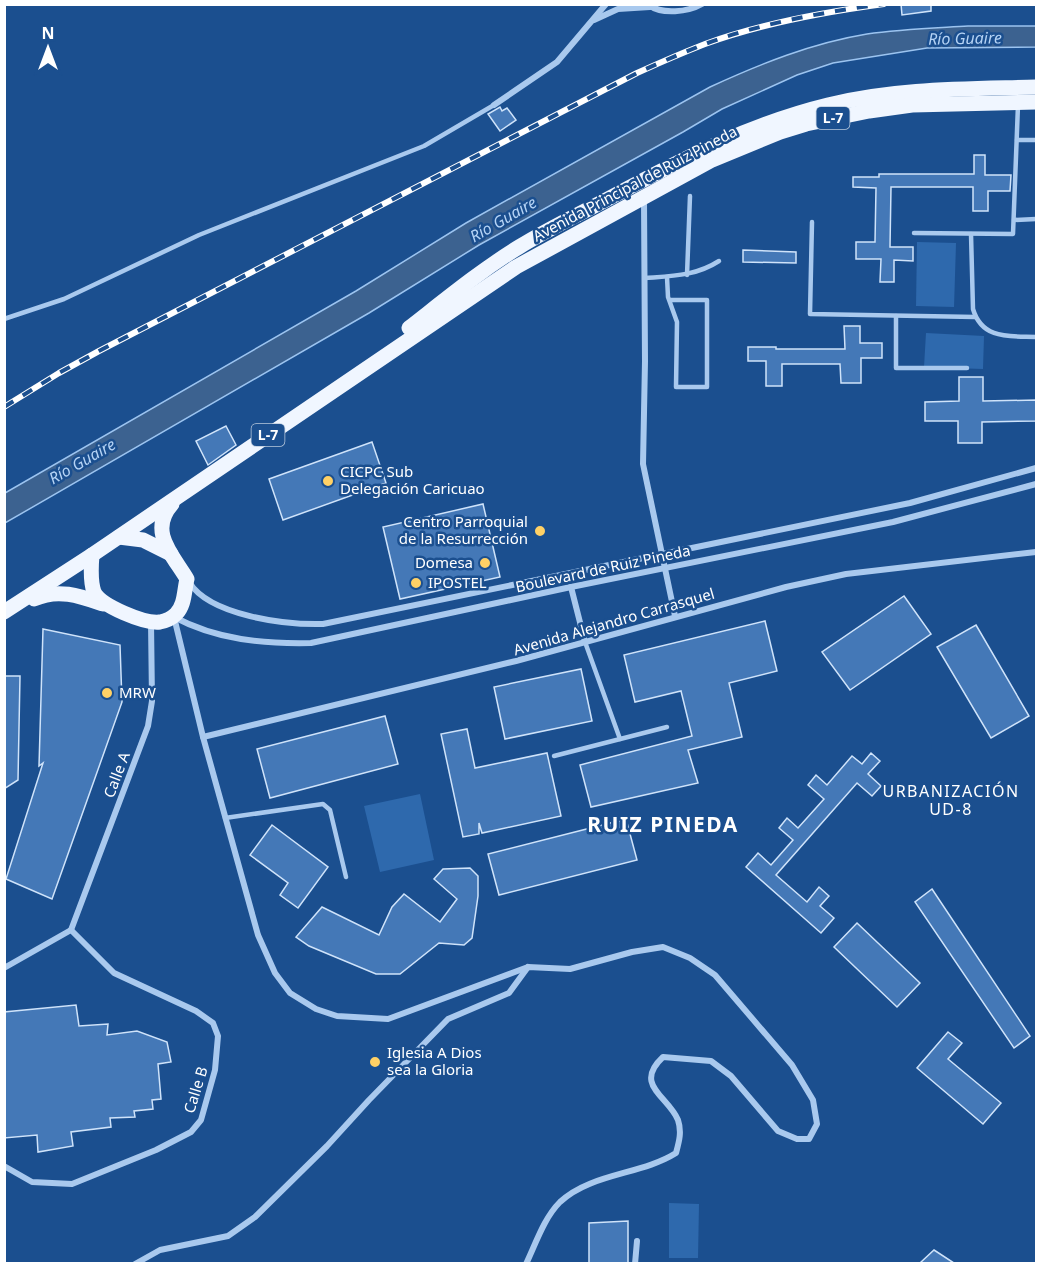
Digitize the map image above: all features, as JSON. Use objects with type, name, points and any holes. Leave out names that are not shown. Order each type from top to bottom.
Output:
[{"type":"main road","name":"Avenida Principal de Ruiz Pineda","points":[[119,537],[516,267],[641,189],[747,130],[829,104],[910,92],[1036,87]]},
{"type":"main road","name":"Avenida Principal de Ruiz Pineda","points":[[641,189],[746,145],[806,124],[912,105],[1036,102]]},
{"type":"main road","name":"Avenida Principal de Ruiz Pineda","points":[[171,554],[163,539],[161,526],[165,512],[182,493]]},
{"type":"main road","points":[[92,555],[94,591],[111,607],[151,622],[161,622],[174,616],[180,609],[187,579],[171,554],[143,540],[119,537]]},
{"type":"main road","name":"L-7","points":[[4,613],[119,537]]},
{"type":"main road","name":"L-7","points":[[4,613],[45,594],[64,592],[111,607]]},
{"type":"street","points":[[494,105],[557,62],[606,4]]},
{"type":"street","points":[[591,22],[618,9],[649,6],[660,10],[680,11],[702,4]]},
{"type":"street","points":[[641,189],[645,278],[643,464],[675,616]]},
{"type":"street","name":"Boulevard de Ruiz Pineda","points":[[187,579],[194,590],[204,597],[241,614],[280,622],[323,624],[910,503],[1036,468]]},
{"type":"street","name":"Boulevard de Ruiz Pineda","points":[[174,616],[216,633],[247,641],[285,644],[311,643],[571,587],[893,522],[1036,484]]},
{"type":"street","name":"Avenida Alejandro Carrasquel","points":[[203,737],[430,683],[786,587],[846,574],[1036,552]]},
{"type":"street","points":[[571,587],[585,642]]},
{"type":"street","points":[[174,616],[203,737],[258,935],[275,973],[290,993],[316,1009],[338,1016],[388,1019],[528,966],[570,969],[632,952],[663,947],[690,958],[715,975],[792,1065],[813,1100],[817,1124],[809,1139],[797,1139],[778,1131],[731,1076],[711,1062],[663,1057],[653,1066],[650,1077],[655,1089],[677,1119],[681,1134],[676,1153],[661,1162],[584,1186],[560,1202],[546,1222],[526,1263]]},
{"type":"street","name":"Calle A","points":[[71,930],[148,726],[152,701],[151,622]]},
{"type":"street","points":[[4,968],[71,930]]},
{"type":"street","name":"Calle B","points":[[4,1166],[32,1182],[72,1184],[156,1150],[190,1132],[201,1120],[215,1070],[218,1036],[213,1023],[195,1011],[114,973],[71,930]]},
{"type":"street","points":[[135,1263],[160,1250],[228,1236],[255,1217],[327,1146],[448,1019],[509,993],[528,966]]},
{"type":"street","points":[[635,1263],[636,1240]]},
{"type":"lane","points":[[914,233],[1013,234],[1019,102]]},
{"type":"lane","points":[[4,319],[64,299],[199,235],[424,146],[494,105]]},
{"type":"lane","points":[[1017,140],[1036,140]]},
{"type":"lane","points":[[687,275],[690,196]]},
{"type":"lane","points":[[1014,220],[1036,219]]},
{"type":"lane","points":[[812,222],[810,314],[975,317]]},
{"type":"lane","points":[[972,234],[972,309],[975,317],[991,334],[1036,337]]},
{"type":"lane","points":[[645,278],[687,275],[710,267],[719,261]]},
{"type":"lane","points":[[667,276],[670,300],[677,322],[676,387],[707,387],[707,300],[670,300]]},
{"type":"lane","points":[[896,316],[896,368],[967,368]]},
{"type":"lane","points":[[585,642],[620,739]]},
{"type":"lane","points":[[554,756],[667,727]]},
{"type":"lane","points":[[225,818],[323,804],[330,810],[346,877]]},
{"type":"shaded area","points":[[917,242],[956,243],[954,307],[916,306]]},
{"type":"shaded area","points":[[926,333],[984,336],[983,369],[924,367]]},
{"type":"shaded area","points":[[420,794],[434,860],[380,872],[364,806]]},
{"type":"shaded area","points":[[669,1203],[699,1204],[698,1258],[669,1258]]},
{"type":"water","name":"Río Guaire","points":[[968,26],[1036,26],[1036,47],[927,48],[833,63],[797,75],[722,109],[479,245],[369,313],[5,523],[5,493],[356,291],[466,223],[710,87],[787,55],[847,38],[892,31]]},
{"type":"building","points":[[901,4],[931,4],[931,11],[902,15]]},
{"type":"building","points":[[500,107],[502,111],[507,108],[516,120],[500,131],[488,114]]},
{"type":"building","points":[[974,155],[985,155],[985,175],[1011,175],[1010,191],[988,191],[988,211],[973,211],[973,187],[891,187],[890,247],[913,247],[913,261],[894,260],[894,282],[880,282],[881,259],[856,259],[856,242],[875,242],[876,188],[853,187],[853,177],[879,177],[879,174],[974,174]]},
{"type":"building","points":[[743,250],[796,252],[796,263],[743,262]]},
{"type":"building","points":[[844,326],[860,326],[860,343],[882,343],[882,358],[861,358],[861,383],[841,383],[840,364],[782,364],[782,386],[766,386],[766,361],[748,361],[748,347],[845,349]]},
{"type":"building","points":[[959,377],[983,377],[983,401],[1036,400],[1036,421],[982,422],[982,443],[958,443],[958,421],[925,421],[925,402],[959,401]]},
{"type":"building","points":[[226,426],[236,445],[208,465],[196,441]]},
{"type":"building","name":"CICPC Sub Delegación Caricuao","points":[[372,442],[386,483],[283,520],[269,479]]},
{"type":"building","points":[[483,504],[500,577],[400,599],[383,527]]},
{"type":"building","points":[[904,596],[931,634],[850,690],[822,652]]},
{"type":"building","points":[[765,621],[777,671],[729,683],[742,737],[688,750],[698,783],[591,807],[580,765],[692,736],[681,691],[635,702],[624,655]]},
{"type":"building","points":[[976,625],[1029,716],[991,738],[937,647]]},
{"type":"building","points":[[43,629],[120,645],[122,702],[52,899],[6,879],[43,763],[39,766]]},
{"type":"building","points":[[581,669],[592,721],[505,739],[494,687]]},
{"type":"building","points":[[4,676],[20,676],[18,780],[4,789]]},
{"type":"building","points":[[385,716],[398,764],[270,798],[257,749]]},
{"type":"building","points":[[467,729],[475,768],[547,753],[561,816],[482,833],[479,823],[479,834],[463,837],[441,734]]},
{"type":"building","points":[[871,753],[880,761],[868,774],[881,786],[872,796],[857,783],[776,875],[807,902],[819,887],[829,896],[820,906],[834,918],[821,933],[746,867],[758,853],[771,865],[793,840],[779,828],[787,818],[798,828],[824,799],[808,785],[816,775],[827,785],[852,756],[862,764]]},
{"type":"building","points":[[626,819],[637,860],[499,895],[488,854]]},
{"type":"building","points":[[272,825],[328,867],[298,908],[280,895],[288,883],[250,855]]},
{"type":"building","points":[[470,868],[478,876],[478,896],[472,938],[464,945],[439,943],[400,974],[376,974],[309,946],[296,937],[322,907],[379,935],[392,907],[404,894],[440,922],[457,899],[434,879],[443,869]]},
{"type":"building","points":[[932,889],[1030,1036],[1014,1048],[915,902]]},
{"type":"building","points":[[857,923],[920,983],[897,1007],[834,947]]},
{"type":"building","points":[[76,1005],[79,1026],[108,1024],[107,1035],[137,1031],[167,1042],[171,1062],[158,1064],[161,1099],[152,1100],[153,1109],[134,1111],[135,1117],[110,1118],[111,1127],[71,1132],[73,1146],[38,1152],[37,1135],[4,1138],[4,1012]]},
{"type":"building","points":[[948,1032],[962,1043],[948,1059],[1001,1103],[983,1124],[917,1068]]},
{"type":"building","points":[[628,1221],[628,1263],[589,1263],[589,1223]]},
{"type":"building","points":[[934,1250],[954,1263],[920,1263]]},
{"type":"railway","points":[[4,407],[99,351],[637,73],[705,44],[749,30],[816,15],[884,4]]},
{"type":"place","name":"CICPC Sub Delegación Caricuao","points":[[328,481]]},
{"type":"place","name":"Centro Parroquial de la Resurrección","points":[[540,531]]},
{"type":"place","name":"Domesa","points":[[485,563]]},
{"type":"place","name":"IPOSTEL","points":[[416,583]]},
{"type":"place","name":"MRW","points":[[107,693]]},
{"type":"place","name":"Iglesia A Dios sea la Gloria","points":[[375,1062]]},
{"type":"district","name":"URBANIZACIÓN UD-8","points":[[951,800]]},
{"type":"district","name":"RUIZ PINEDA","points":[[663,825]]}]
